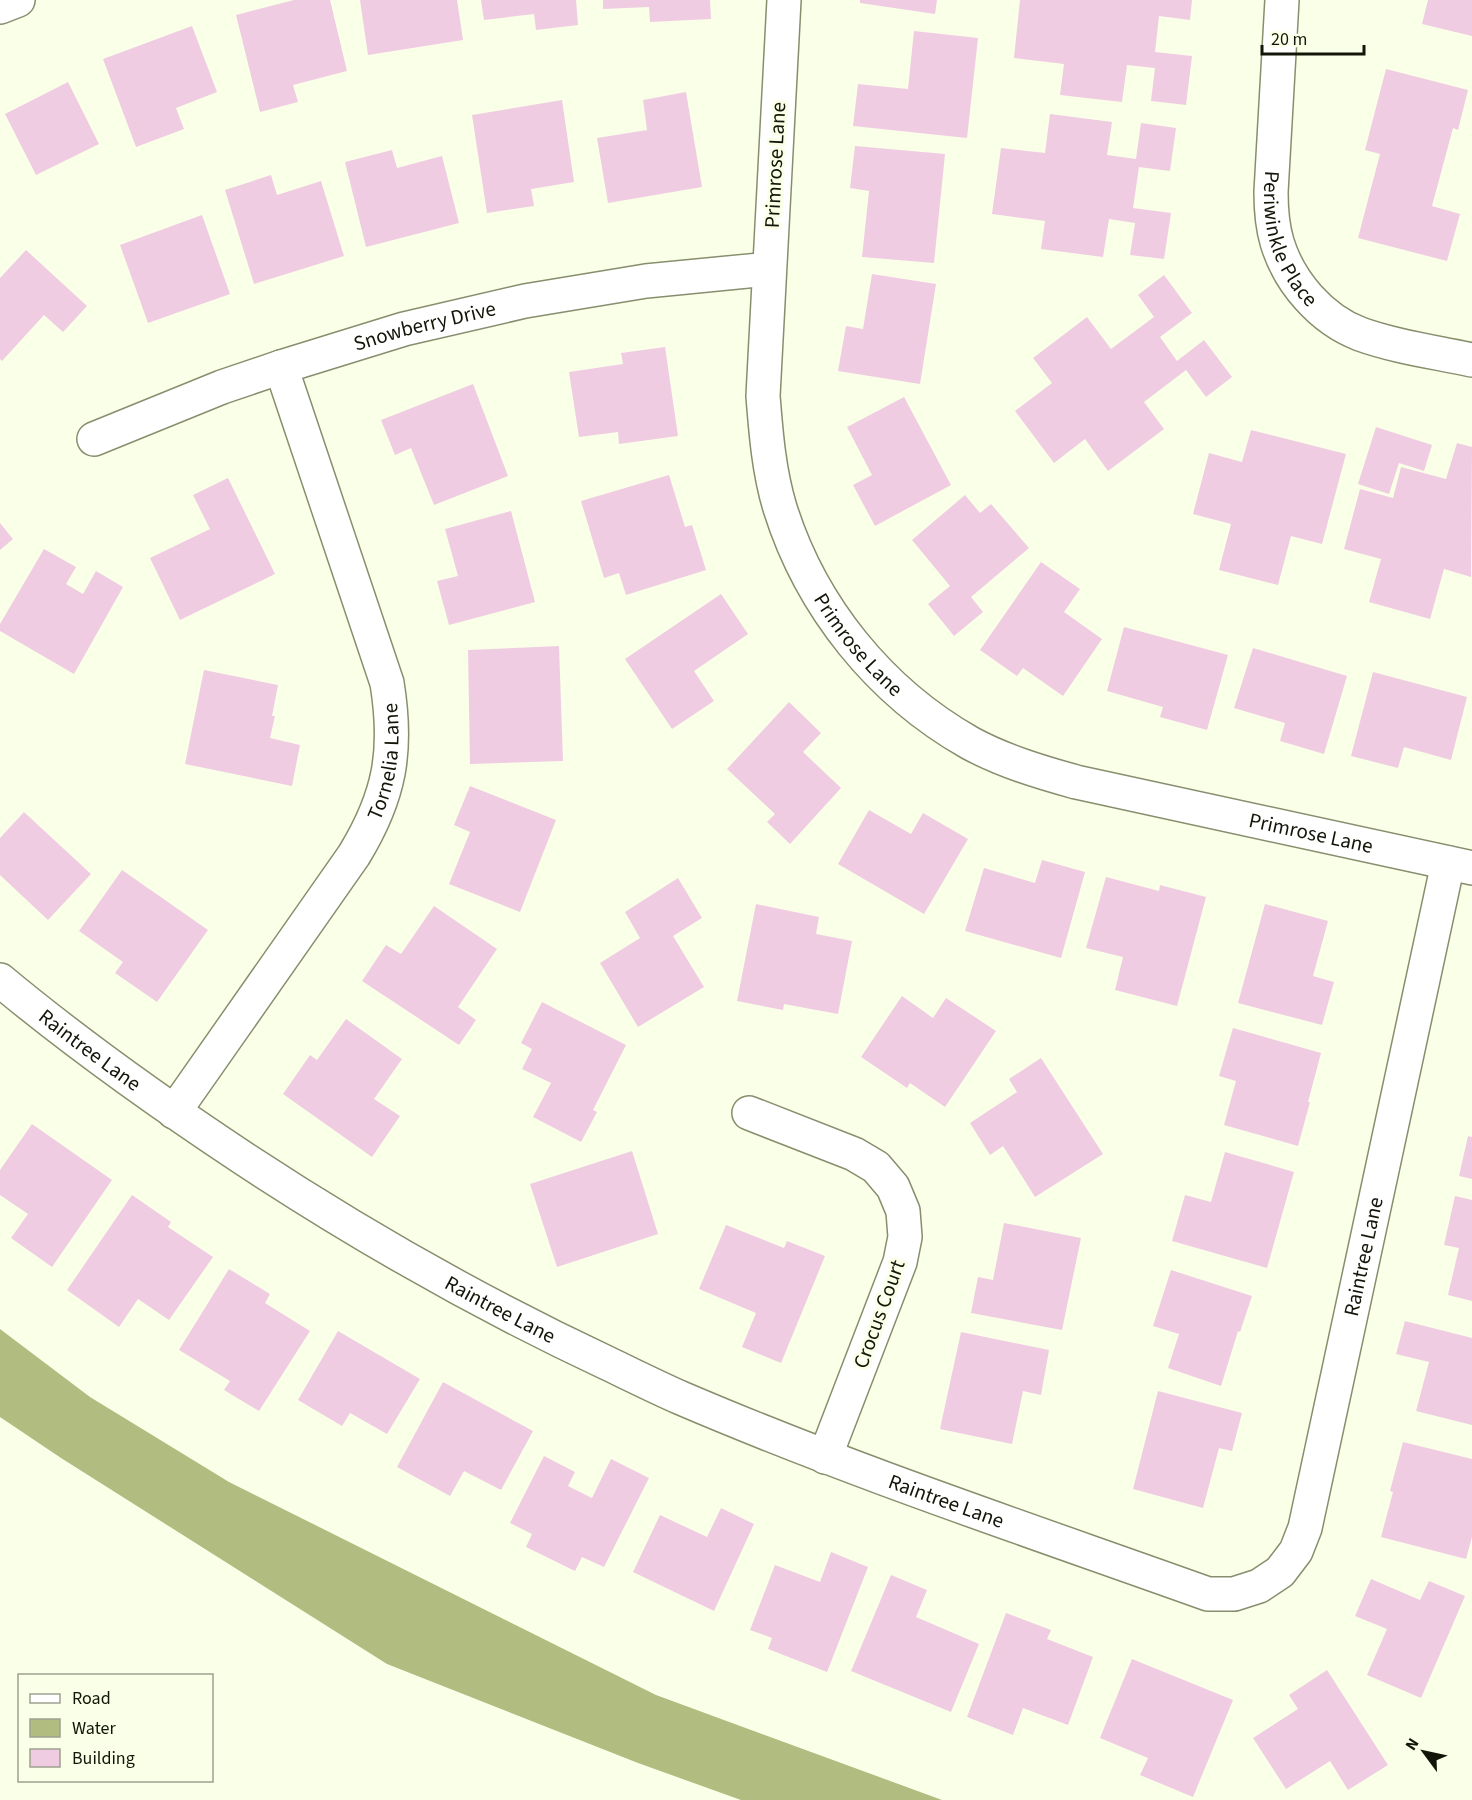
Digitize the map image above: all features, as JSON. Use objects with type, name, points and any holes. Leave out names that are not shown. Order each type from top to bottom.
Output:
[{"type":"street","points":[[0,7],[18,0]]},
{"type":"street","name":"Primrose Lane","points":[[784,0],[763,396],[768,452],[780,508],[800,560],[828,609],[862,654],[881,675],[923,712],[971,743],[1022,766],[1076,782],[1460,866]]},
{"type":"street","name":"Periwinkle Place","points":[[1282,0],[1271,217],[1286,266],[1316,306],[1336,322],[1351,330],[1384,342],[1472,360]]},
{"type":"street","name":"Snowberry Drive","points":[[94,439],[222,387],[404,329],[525,301],[646,281],[769,269]]},
{"type":"street","name":"Tornelia Lane","points":[[174,1112],[363,841],[378,810],[391,760],[391,709],[387,683],[280,367]]},
{"type":"street","name":"Raintree Lane","points":[[0,980],[174,1112],[303,1197],[392,1251],[538,1331],[678,1397],[825,1457],[1208,1594],[1234,1594],[1259,1586],[1280,1572],[1296,1551],[1305,1528],[1460,866]]},
{"type":"street","name":"Crocus Court","points":[[749,1113],[854,1154],[876,1167],[892,1187],[903,1211],[905,1237],[900,1262],[825,1457]]},
{"type":"water","points":[[0,1329],[90,1397],[229,1482],[656,1695],[942,1800],[741,1800],[638,1763],[387,1664],[0,1417]]},
{"type":"building","points":[[294,0],[330,0],[347,71],[293,85],[298,102],[260,112],[236,15]]},
{"type":"building","points":[[360,0],[457,0],[463,40],[368,55]]},
{"type":"building","points":[[481,0],[576,0],[578,25],[536,30],[534,14],[484,20]]},
{"type":"building","points":[[603,0],[710,0],[711,19],[650,22],[649,7],[603,9]]},
{"type":"building","points":[[860,0],[937,0],[935,14],[860,3]]},
{"type":"building","points":[[1020,0],[1192,0],[1190,20],[1159,16],[1155,52],[1192,56],[1186,105],[1151,101],[1155,68],[1127,65],[1122,102],[1060,95],[1064,64],[1014,58]]},
{"type":"building","points":[[1428,0],[1472,0],[1472,36],[1422,24]]},
{"type":"building","points":[[192,26],[217,92],[176,108],[184,129],[136,147],[103,59]]},
{"type":"building","points":[[914,31],[978,38],[967,138],[853,126],[858,84],[908,89]]},
{"type":"building","points":[[1386,69],[1468,90],[1458,130],[1453,128],[1432,206],[1460,214],[1447,261],[1358,238],[1380,154],[1365,150]]},
{"type":"building","points":[[68,82],[99,144],[36,175],[5,114]]},
{"type":"building","points":[[686,92],[702,187],[608,203],[597,138],[647,130],[643,100]]},
{"type":"building","points":[[562,100],[574,182],[531,189],[534,206],[487,213],[472,115]]},
{"type":"building","points":[[1050,114],[1112,122],[1107,155],[1136,159],[1141,123],[1176,128],[1170,171],[1139,167],[1133,208],[1171,213],[1164,259],[1130,255],[1135,223],[1109,219],[1103,257],[1041,249],[1045,221],[992,214],[1001,148],[1045,153]]},
{"type":"building","points":[[855,146],[945,154],[934,263],[862,257],[869,191],[850,188]]},
{"type":"building","points":[[392,150],[397,168],[442,156],[459,223],[366,247],[345,162]]},
{"type":"building","points":[[271,175],[277,195],[321,181],[344,256],[254,284],[225,190]]},
{"type":"building","points":[[202,215],[230,294],[148,323],[120,245]]},
{"type":"building","points":[[26,250],[87,306],[63,332],[44,315],[2,361],[0,359],[0,278]]},
{"type":"building","points":[[872,274],[936,284],[920,384],[838,371],[846,326],[863,329]]},
{"type":"building","points":[[1164,275],[1192,313],[1160,337],[1177,361],[1204,340],[1232,377],[1206,397],[1186,370],[1144,402],[1164,429],[1108,471],[1085,439],[1054,463],[1015,411],[1052,383],[1033,358],[1087,317],[1111,349],[1154,317],[1138,295]]},
{"type":"building","points":[[665,347],[678,436],[619,444],[618,432],[579,437],[569,372],[623,364],[621,353]]},
{"type":"building","points":[[473,384],[508,476],[434,505],[411,448],[395,455],[381,420]]},
{"type":"building","points":[[904,397],[951,485],[875,526],[853,485],[872,475],[847,427]]},
{"type":"building","points":[[1376,427],[1432,445],[1424,471],[1399,463],[1389,494],[1358,484]]},
{"type":"building","points":[[1251,430],[1346,454],[1322,544],[1291,536],[1278,585],[1219,570],[1231,524],[1193,514],[1209,453],[1242,462]]},
{"type":"building","points":[[1457,443],[1472,447],[1471,577],[1444,569],[1430,619],[1369,602],[1381,559],[1344,549],[1360,489],[1393,498],[1401,467],[1446,479]]},
{"type":"building","points":[[669,475],[685,527],[692,525],[706,570],[626,595],[619,573],[604,578],[581,501]]},
{"type":"building","points":[[228,478],[275,574],[180,620],[150,558],[210,529],[193,495]]},
{"type":"building","points":[[965,495],[980,513],[991,504],[1029,548],[971,597],[983,612],[954,636],[928,604],[950,586],[912,540]]},
{"type":"building","points":[[511,511],[535,602],[449,625],[437,581],[458,576],[445,529]]},
{"type":"building","points":[[0,523],[13,539],[0,550]]},
{"type":"building","points":[[44,549],[76,567],[66,584],[83,594],[96,571],[123,587],[74,674],[0,631],[0,624]]},
{"type":"building","points":[[1041,562],[1080,589],[1064,612],[1102,639],[1063,696],[1023,668],[1017,676],[980,650]]},
{"type":"building","points":[[721,594],[748,634],[694,671],[714,701],[672,729],[625,659]]},
{"type":"building","points":[[1124,627],[1228,655],[1207,730],[1160,717],[1163,707],[1107,691]]},
{"type":"building","points":[[559,646],[563,761],[470,764],[468,650]]},
{"type":"building","points":[[1253,648],[1347,676],[1324,754],[1280,741],[1285,723],[1234,708]]},
{"type":"building","points":[[204,670],[278,685],[270,738],[300,745],[292,786],[185,764]]},
{"type":"building","points":[[1373,672],[1467,697],[1451,760],[1404,747],[1398,768],[1351,756]]},
{"type":"building","points":[[789,702],[821,733],[803,752],[841,788],[790,844],[767,822],[775,814],[727,769]]},
{"type":"building","points":[[470,786],[556,820],[520,912],[449,884],[470,832],[454,825]]},
{"type":"building","points":[[869,810],[911,834],[923,813],[968,839],[924,914],[838,864]]},
{"type":"building","points":[[24,812],[91,874],[48,920],[0,875],[0,838]]},
{"type":"building","points":[[1042,860],[1085,872],[1061,958],[965,931],[984,868],[1035,883]]},
{"type":"building","points":[[122,870],[208,930],[157,1002],[115,973],[123,962],[79,931]]},
{"type":"building","points":[[1106,877],[1159,891],[1160,885],[1206,897],[1177,1006],[1115,990],[1123,957],[1086,948]]},
{"type":"building","points":[[678,878],[702,918],[673,936],[704,987],[638,1027],[600,963],[640,938],[625,912]]},
{"type":"building","points":[[756,904],[819,917],[816,934],[852,941],[838,1014],[784,1004],[783,1010],[737,1001]]},
{"type":"building","points":[[1265,904],[1328,921],[1313,976],[1334,982],[1322,1025],[1238,1003]]},
{"type":"building","points":[[434,906],[497,949],[458,1007],[476,1020],[459,1045],[362,981],[386,945],[401,954]]},
{"type":"building","points":[[902,996],[933,1018],[946,998],[996,1031],[945,1107],[910,1083],[907,1088],[861,1057]]},
{"type":"building","points":[[542,1002],[626,1045],[593,1110],[597,1112],[581,1142],[533,1117],[551,1083],[522,1069],[532,1049],[521,1043]]},
{"type":"building","points":[[346,1019],[402,1059],[374,1099],[400,1116],[372,1157],[283,1094],[310,1055],[317,1060]]},
{"type":"building","points":[[1233,1028],[1321,1053],[1298,1146],[1224,1125],[1236,1081],[1219,1076]]},
{"type":"building","points":[[1041,1058],[1103,1154],[1035,1197],[1003,1146],[990,1155],[970,1123],[1017,1092],[1009,1079]]},
{"type":"building","points":[[32,1124],[112,1180],[52,1267],[11,1238],[28,1214],[0,1195],[0,1170]]},
{"type":"building","points":[[1468,1136],[1472,1137],[1472,1179],[1459,1176]]},
{"type":"building","points":[[632,1151],[658,1234],[557,1267],[530,1184]]},
{"type":"building","points":[[1225,1152],[1294,1172],[1267,1268],[1172,1241],[1185,1195],[1211,1202]]},
{"type":"building","points":[[132,1195],[171,1222],[168,1227],[213,1257],[169,1320],[138,1299],[119,1327],[67,1290]]},
{"type":"building","points":[[1455,1196],[1472,1200],[1472,1301],[1448,1295],[1459,1248],[1444,1245]]},
{"type":"building","points":[[1004,1223],[1081,1238],[1062,1330],[971,1313],[978,1277],[993,1280]]},
{"type":"building","points":[[726,1225],[784,1248],[787,1241],[825,1256],[781,1363],[742,1347],[756,1313],[699,1289]]},
{"type":"building","points":[[229,1269],[270,1294],[265,1303],[310,1331],[259,1411],[224,1390],[230,1381],[179,1350]]},
{"type":"building","points":[[1171,1270],[1252,1296],[1240,1332],[1238,1331],[1221,1386],[1168,1368],[1179,1334],[1153,1326]]},
{"type":"building","points":[[1405,1321],[1472,1338],[1472,1425],[1416,1411],[1429,1362],[1396,1354]]},
{"type":"building","points":[[338,1331],[420,1379],[387,1434],[350,1413],[342,1426],[298,1400]]},
{"type":"building","points":[[961,1332],[1049,1350],[1041,1395],[1023,1391],[1012,1444],[940,1429]]},
{"type":"building","points":[[443,1382],[533,1431],[501,1490],[464,1471],[450,1496],[397,1467]]},
{"type":"building","points":[[1158,1391],[1242,1413],[1232,1451],[1219,1448],[1203,1508],[1133,1489]]},
{"type":"building","points":[[1403,1442],[1472,1459],[1472,1537],[1466,1559],[1381,1537]]},
{"type":"building","points":[[544,1456],[575,1472],[568,1486],[592,1498],[611,1459],[649,1478],[604,1567],[582,1557],[575,1571],[526,1547],[532,1534],[510,1523]]},
{"type":"building","points":[[721,1508],[754,1524],[714,1611],[633,1572],[660,1515],[707,1537]]},
{"type":"building","points":[[831,1552],[868,1567],[827,1672],[768,1649],[772,1638],[750,1630],[775,1565],[820,1582]]},
{"type":"building","points":[[891,1575],[927,1590],[916,1617],[979,1644],[951,1712],[851,1671]]},
{"type":"building","points":[[1371,1579],[1420,1600],[1429,1581],[1465,1596],[1421,1698],[1367,1675],[1387,1629],[1355,1616]]},
{"type":"building","points":[[1006,1613],[1051,1630],[1047,1639],[1093,1657],[1068,1725],[1023,1708],[1013,1735],[967,1717]]},
{"type":"building","points":[[1132,1659],[1233,1700],[1193,1797],[1140,1775],[1148,1758],[1100,1738]]},
{"type":"building","points":[[1327,1670],[1388,1765],[1348,1790],[1330,1761],[1286,1789],[1253,1738],[1298,1709],[1289,1695]]}]
